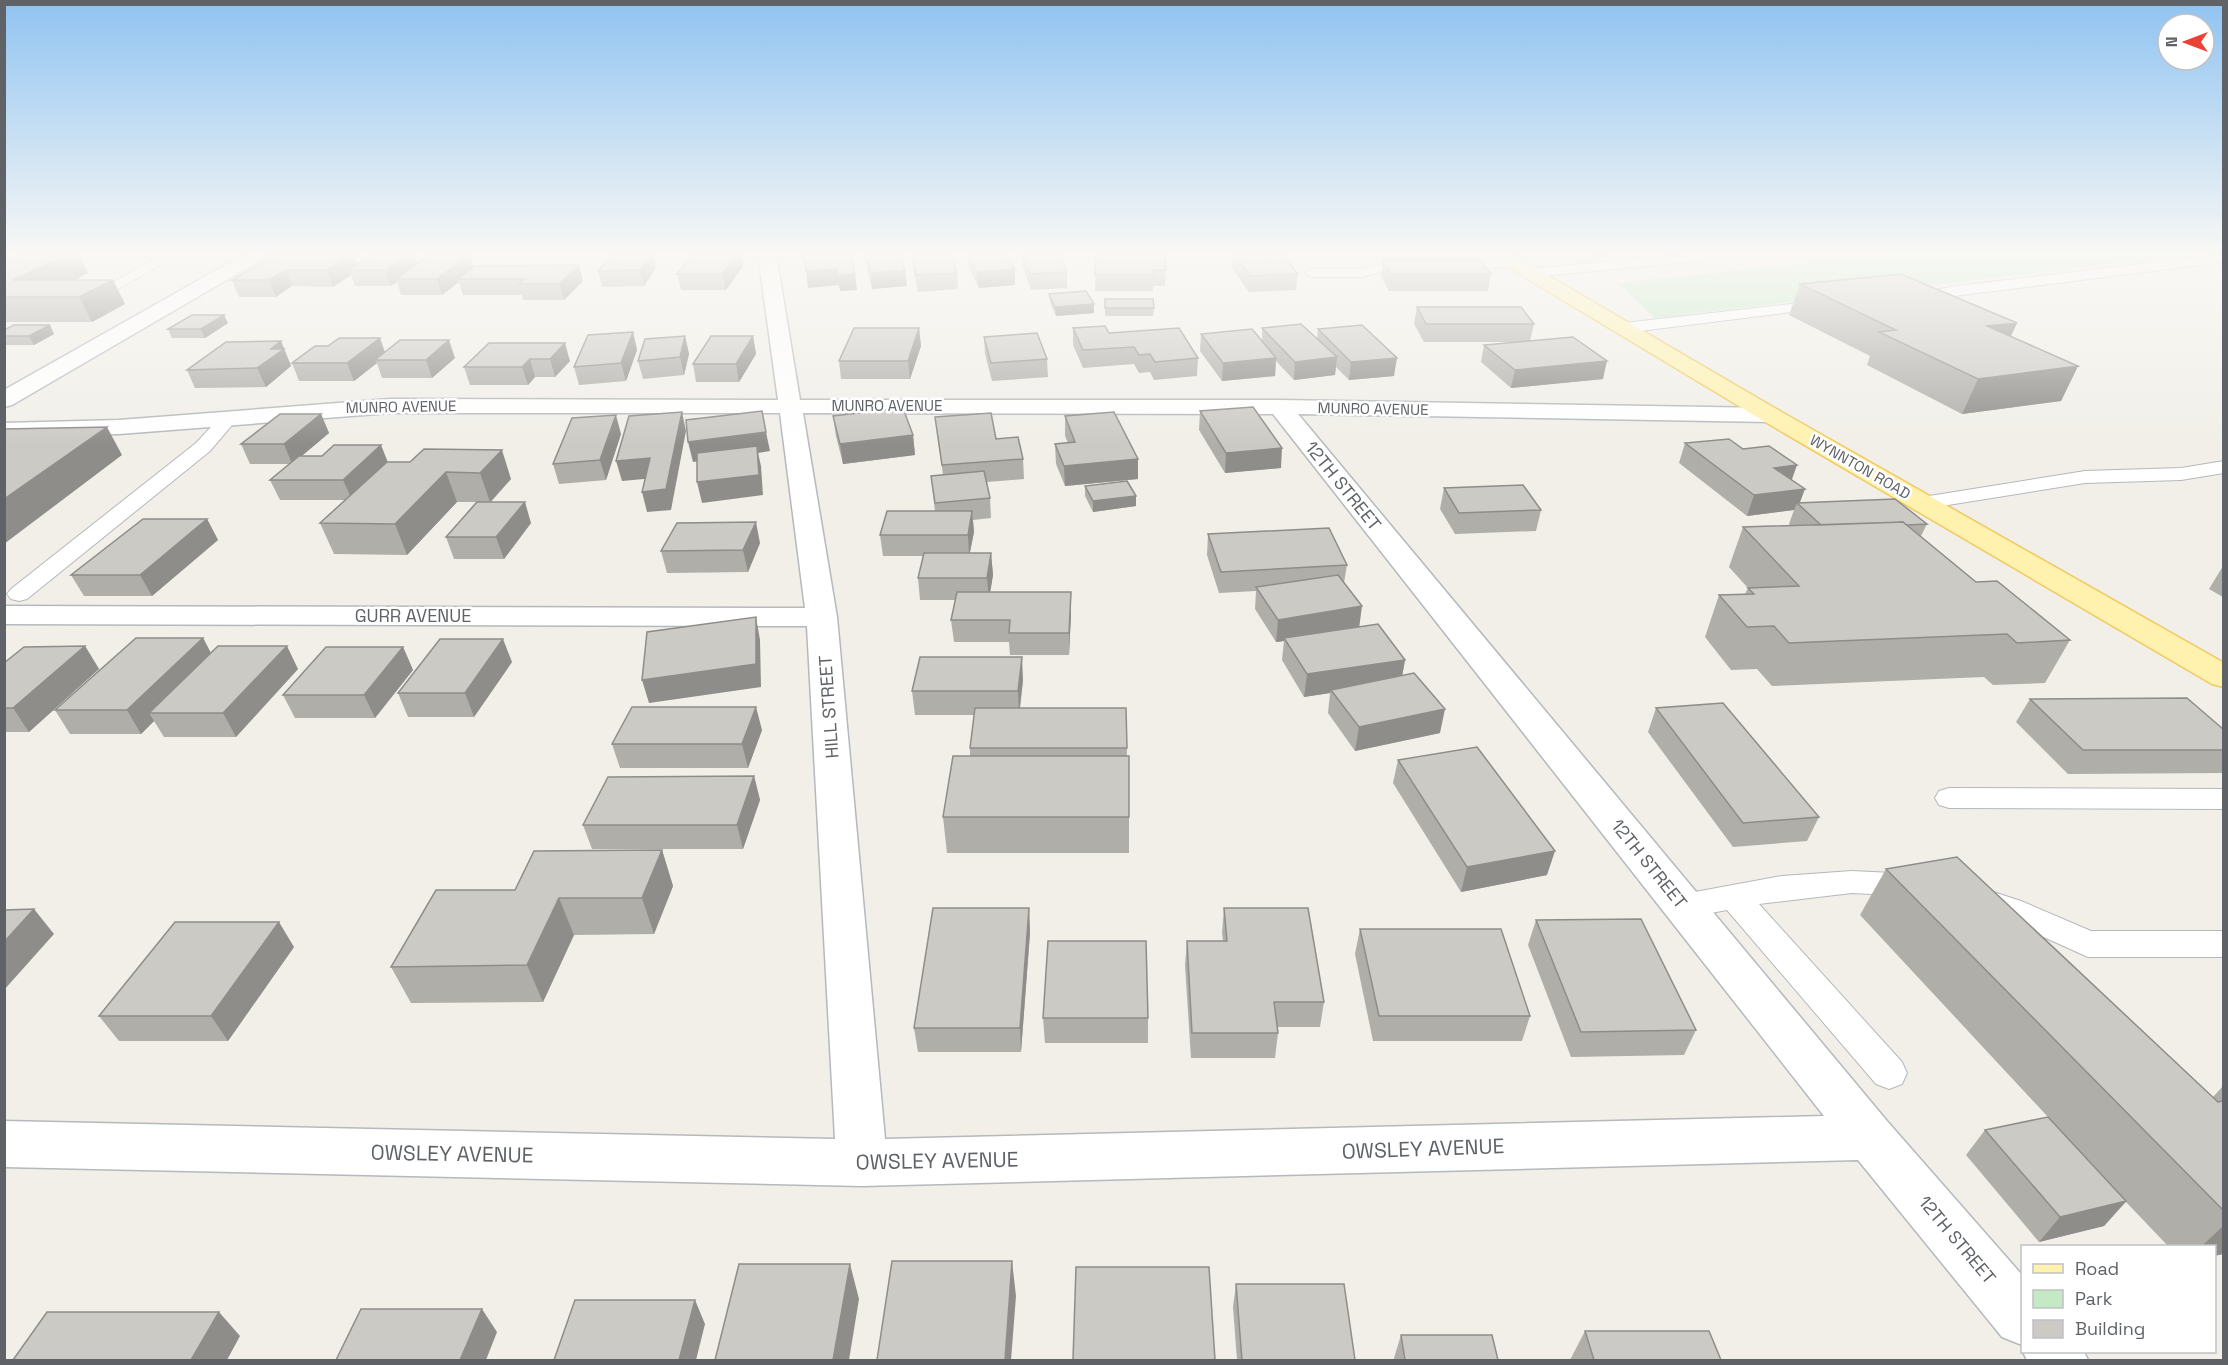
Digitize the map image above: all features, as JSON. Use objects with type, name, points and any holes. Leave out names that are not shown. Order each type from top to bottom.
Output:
[{"type":"main road","name":"WYNNTON ROAD","points":[[1607,318],[1770,415],[2223,677]]},
{"type":"street","points":[[4,400],[147,318]]},
{"type":"street","name":"HILL STREET","points":[[777,318],[822,617],[862,1163]]},
{"type":"street","name":"MUNRO AVENUE","points":[[4,430],[119,427],[390,406],[1280,407],[1770,415]]},
{"type":"street","name":"12TH STREET","points":[[1280,407],[1870,1137],[2021,1316]]},
{"type":"street","name":"GURR AVENUE","points":[[12,605],[822,617]]},
{"type":"street","name":"OWSLEY AVENUE","points":[[4,1144],[862,1163],[1870,1137]]},
{"type":"lane","points":[[1624,328],[1711,318]]},
{"type":"lane","points":[[12,605],[203,447],[229,418]]},
{"type":"lane","points":[[1923,503],[2085,477],[2181,474],[2223,467]]},
{"type":"lane","points":[[1949,798],[2223,800]]},
{"type":"lane","points":[[1684,906],[1782,888],[1852,882],[1936,886],[2010,909],[2088,944],[2223,944]]},
{"type":"lane","points":[[1735,898],[1889,1073]]},
{"type":"building","points":[[187,318],[220,318],[201,329],[168,329]]},
{"type":"building","points":[[1423,318],[1529,318],[1534,324],[1426,324]]},
{"type":"building","points":[[1870,318],[2004,318],[2017,323],[1987,326],[2078,366],[1978,379],[1879,332],[1896,330]]},
{"type":"building","points":[[1301,324],[1337,357],[1295,362],[1262,328]]},
{"type":"building","points":[[14,325],[50,325],[29,336],[4,336],[4,330]]},
{"type":"building","points":[[1362,325],[1397,358],[1351,362],[1318,329]]},
{"type":"building","points":[[1105,326],[1109,333],[1179,328],[1198,358],[1155,362],[1150,354],[1139,355],[1134,347],[1083,350],[1073,328]]},
{"type":"building","points":[[854,328],[919,328],[908,361],[839,361]]},
{"type":"building","points":[[1252,329],[1276,358],[1223,363],[1201,334]]},
{"type":"building","points":[[633,332],[621,363],[574,367],[588,335]]},
{"type":"building","points":[[1037,333],[1047,359],[991,363],[984,337]]},
{"type":"building","points":[[685,336],[680,357],[638,361],[645,339]]},
{"type":"building","points":[[711,336],[753,336],[736,364],[693,364]]},
{"type":"building","points":[[1573,337],[1607,361],[1515,370],[1484,345]]},
{"type":"building","points":[[339,338],[380,338],[347,363],[292,363],[315,346],[328,346]]},
{"type":"building","points":[[400,340],[449,340],[426,360],[375,360]]},
{"type":"building","points":[[281,341],[271,349],[284,349],[257,368],[187,370],[226,342]]},
{"type":"building","points":[[489,343],[565,343],[550,359],[530,359],[522,367],[464,367]]},
{"type":"building","points":[[1253,407],[1282,448],[1226,453],[1200,411]]},
{"type":"building","points":[[903,408],[913,435],[840,444],[833,416]]},
{"type":"building","points":[[762,411],[766,432],[688,442],[686,420]]},
{"type":"building","points":[[682,412],[666,489],[642,492],[650,458],[616,461],[629,416]]},
{"type":"building","points":[[1114,412],[1138,459],[1064,466],[1055,444],[1075,442],[1065,416]]},
{"type":"building","points":[[991,413],[996,439],[1018,437],[1023,459],[942,465],[935,417]]},
{"type":"building","points":[[280,414],[321,414],[284,444],[241,444]]},
{"type":"building","points":[[616,415],[600,460],[553,464],[572,418]]},
{"type":"building","points":[[107,427],[4,499],[4,429]]},
{"type":"building","points":[[1729,439],[1743,449],[1769,446],[1797,465],[1774,468],[1805,489],[1754,495],[1685,443]]},
{"type":"building","points":[[334,445],[381,445],[343,480],[270,480],[299,456],[322,456]]},
{"type":"building","points":[[757,446],[759,475],[697,482],[697,453]]},
{"type":"building","points":[[424,449],[502,450],[480,473],[446,472],[395,524],[320,523],[387,462],[410,462]]},
{"type":"building","points":[[984,471],[990,498],[935,503],[931,476]]},
{"type":"building","points":[[1127,481],[1136,496],[1093,501],[1085,486]]},
{"type":"building","points":[[1523,485],[1541,510],[1459,513],[1444,488]]},
{"type":"building","points":[[1895,499],[1927,524],[1907,525],[1903,522],[1821,525],[1797,503]]},
{"type":"building","points":[[477,502],[525,502],[496,537],[446,537]]},
{"type":"building","points":[[887,511],[972,511],[968,535],[880,535]]},
{"type":"building","points":[[143,519],[207,519],[140,575],[71,575]]},
{"type":"building","points":[[756,522],[743,550],[661,551],[677,523]]},
{"type":"building","points":[[1903,522],[1976,582],[1997,581],[2070,640],[2017,643],[2007,634],[1789,643],[1774,626],[1747,627],[1719,595],[1754,594],[1748,588],[1799,586],[1743,527]]},
{"type":"building","points":[[1329,528],[1347,565],[1221,572],[1208,534]]},
{"type":"building","points":[[924,553],[991,553],[987,578],[918,578]]},
{"type":"building","points":[[1338,575],[1362,606],[1278,620],[1256,587]]},
{"type":"building","points":[[957,592],[1071,592],[1069,633],[1009,633],[1010,620],[951,620]]},
{"type":"building","points":[[756,617],[756,664],[642,680],[647,632]]},
{"type":"building","points":[[1378,624],[1405,660],[1307,674],[1284,638]]},
{"type":"building","points":[[136,638],[203,638],[127,710],[55,710]]},
{"type":"building","points":[[440,639],[503,639],[465,693],[398,693]]},
{"type":"building","points":[[85,646],[13,708],[4,708],[4,663],[24,647]]},
{"type":"building","points":[[218,646],[287,646],[223,713],[149,713]]},
{"type":"building","points":[[326,647],[403,647],[364,695],[283,695]]},
{"type":"building","points":[[920,657],[1022,657],[1018,691],[912,691]]},
{"type":"building","points":[[1414,673],[1445,709],[1359,727],[1331,690]]},
{"type":"building","points":[[2187,698],[2223,729],[2223,750],[2083,750],[2030,699]]},
{"type":"building","points":[[1723,703],[1819,817],[1743,823],[1656,708]]},
{"type":"building","points":[[632,707],[756,707],[742,744],[612,744]]},
{"type":"building","points":[[975,708],[1126,708],[1127,748],[970,748]]},
{"type":"building","points":[[1477,747],[1555,851],[1467,867],[1398,760]]},
{"type":"building","points":[[953,756],[1129,756],[1129,817],[943,817]]},
{"type":"building","points":[[754,776],[737,825],[583,825],[608,777]]},
{"type":"building","points":[[662,850],[642,898],[559,898],[527,965],[391,967],[436,890],[515,890],[534,851]]},
{"type":"building","points":[[1957,857],[2218,1102],[2223,1101],[2223,1210],[1886,869]]},
{"type":"building","points":[[933,908],[1029,908],[1020,1028],[914,1028]]},
{"type":"building","points":[[1224,908],[1308,908],[1324,1002],[1274,1002],[1278,1033],[1192,1033],[1187,941],[1227,941]]},
{"type":"building","points":[[34,909],[4,942],[4,910]]},
{"type":"building","points":[[1641,919],[1696,1030],[1581,1032],[1536,920]]},
{"type":"building","points":[[175,922],[279,922],[211,1016],[99,1016]]},
{"type":"building","points":[[1360,929],[1501,929],[1530,1016],[1379,1016]]},
{"type":"building","points":[[1048,941],[1146,941],[1148,1018],[1043,1018]]},
{"type":"building","points":[[2048,1117],[2126,1201],[2060,1217],[1985,1130]]},
{"type":"building","points":[[892,1261],[1012,1261],[1005,1360],[877,1360]]},
{"type":"building","points":[[739,1264],[850,1264],[833,1360],[715,1360]]},
{"type":"building","points":[[1076,1267],[1209,1267],[1215,1360],[1073,1360]]},
{"type":"building","points":[[1236,1284],[1344,1284],[1355,1360],[1242,1360]]},
{"type":"building","points":[[575,1300],[695,1300],[679,1360],[554,1360]]},
{"type":"building","points":[[361,1309],[482,1309],[460,1360],[336,1360]]},
{"type":"building","points":[[47,1312],[219,1312],[191,1360],[13,1360]]},
{"type":"building","points":[[1585,1331],[1709,1331],[1721,1360],[1594,1360]]},
{"type":"building","points":[[1401,1335],[1492,1335],[1498,1360],[1405,1360]]}]
